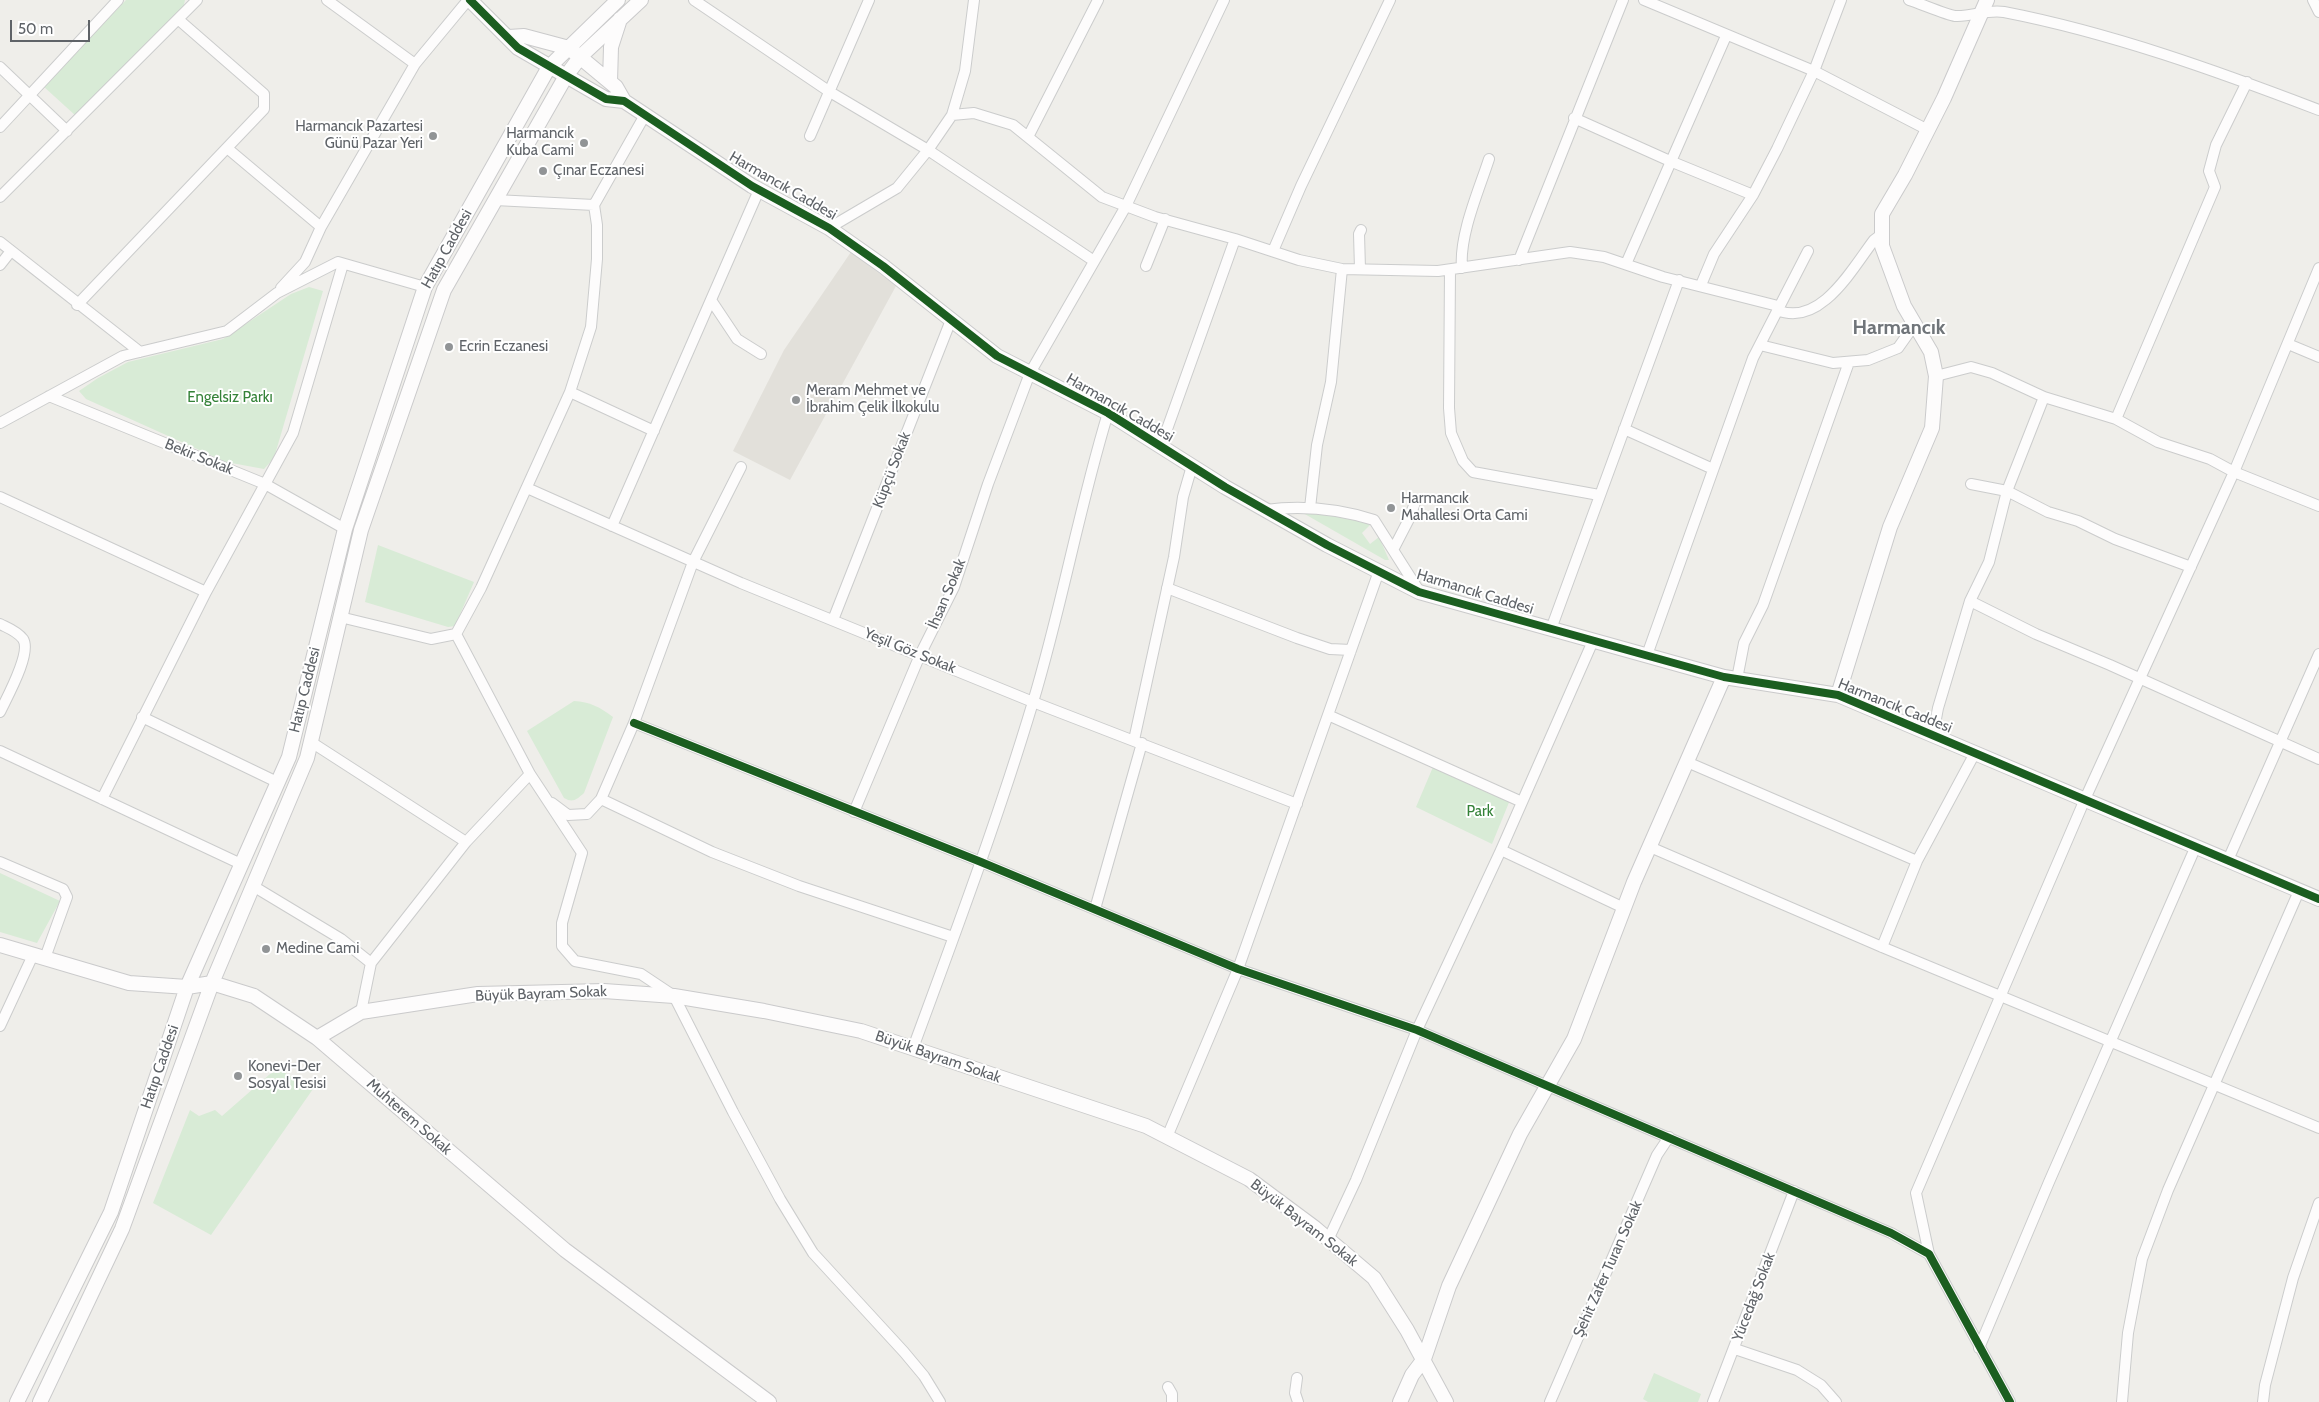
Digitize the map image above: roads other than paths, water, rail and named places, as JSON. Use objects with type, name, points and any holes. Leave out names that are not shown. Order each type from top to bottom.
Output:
[{"type":"street","points":[[0,127],[118,0]]},
{"type":"street","points":[[327,0],[415,64]]},
{"type":"street","points":[[277,293],[305,262],[321,227],[415,64],[469,0],[509,37],[518,48],[606,99],[624,101]]},
{"type":"street","name":"Hatıp Caddesi","points":[[17,1402],[111,1212],[187,987],[288,757],[344,528],[425,287],[549,67],[618,0]]},
{"type":"street","name":"Hatıp Caddesi","points":[[40,1402],[122,1229],[212,983],[307,758],[361,530],[444,290],[566,76],[581,56],[641,0]]},
{"type":"street","points":[[694,0],[830,92],[928,150],[1094,262]]},
{"type":"street","points":[[810,136],[869,0]]},
{"type":"street","points":[[829,228],[897,188],[928,150],[952,115],[965,70],[974,0]]},
{"type":"street","points":[[1028,137],[1098,0]]},
{"type":"street","name":"İhsan Sokak","points":[[854,812],[920,655],[954,587],[988,484],[1030,373],[1126,206],[1224,0]]},
{"type":"street","points":[[1273,251],[1390,0]]},
{"type":"street","points":[[1519,260],[1574,118],[1623,0]]},
{"type":"street","points":[[1644,0],[1726,36],[1814,71],[1928,130]]},
{"type":"street","points":[[1701,285],[1714,254],[1753,195],[1814,71],[1841,0]]},
{"type":"street","points":[[1909,0],[1955,16],[1985,6],[2086,32],[2208,67],[2319,110]]},
{"type":"street","points":[[2313,0],[2319,12]]},
{"type":"street","points":[[0,197],[178,20],[193,1]]},
{"type":"street","points":[[1838,695],[1890,527],[1932,428],[1936,376],[1931,352],[1904,306],[1882,246],[1882,214],[1906,175],[1985,6]]},
{"type":"street","points":[[610,82],[610,52],[621,18]]},
{"type":"street","points":[[77,304],[264,109],[264,94],[178,20]]},
{"type":"street","points":[[509,37],[524,36],[569,48],[581,56],[616,87],[624,101]]},
{"type":"street","points":[[1626,264],[1726,36]]},
{"type":"street","points":[[0,67],[67,131]]},
{"type":"street","points":[[2116,420],[2215,187],[2209,171],[2216,145],[2247,82]]},
{"type":"street","name":"Harmancık Caddesi","points":[[624,101],[759,190],[829,228],[883,266],[997,356],[1108,412],[1192,466],[1266,510],[1420,592],[1730,678],[1838,695],[2085,798],[2319,899]]},
{"type":"street","points":[[952,115],[974,113],[1012,125],[1102,197],[1165,219],[1235,238],[1299,260],[1342,269],[1450,270],[1570,252],[1604,257],[1701,285],[1777,308],[1788,315],[1802,312],[1826,302],[1874,240],[1882,234]]},
{"type":"street","points":[[456,634],[481,588],[570,392],[591,327],[597,259],[597,225],[594,205],[646,115]]},
{"type":"street","points":[[1574,118],[1670,161],[1753,195]]},
{"type":"street","points":[[226,148],[321,227]]},
{"type":"street","points":[[1462,268],[1461,256],[1465,238],[1489,159]]},
{"type":"street","points":[[612,526],[759,190]]},
{"type":"street","points":[[495,200],[594,205]]},
{"type":"street","points":[[1146,266],[1165,219]]},
{"type":"street","points":[[1360,269],[1359,234],[1361,230]]},
{"type":"street","points":[[1161,446],[1235,238]]},
{"type":"street","points":[[0,242],[140,352]]},
{"type":"street","points":[[0,265],[11,251]]},
{"type":"street","points":[[1647,655],[1753,358],[1777,308],[1808,251]]},
{"type":"street","points":[[0,423],[123,356],[226,331],[277,293],[338,262],[425,287]]},
{"type":"street","points":[[102,798],[206,592],[293,433],[343,264]]},
{"type":"street","points":[[2010,1402],[1929,1254],[1916,1193],[2085,798],[2234,472],[2319,268]]},
{"type":"street","points":[[1310,508],[1317,445],[1331,382],[1342,269]]},
{"type":"street","points":[[1450,270],[1449,408],[1451,433],[1463,461],[1473,472],[1599,495]]},
{"type":"street","points":[[1551,629],[1679,280]]},
{"type":"street","points":[[711,300],[737,340],[761,354]]},
{"type":"street","name":"Küpçü Sokak","points":[[833,620],[951,320]]},
{"type":"street","points":[[1760,345],[1833,363],[1868,360],[1898,348],[1915,324]]},
{"type":"street","points":[[2288,344],[2319,357]]},
{"type":"street","points":[[1400,1402],[1412,1375],[1424,1359],[1449,1286],[1520,1134],[1574,1038],[1624,908],[1687,762],[1730,678],[1744,643],[1763,605],[1849,362]]},
{"type":"street","points":[[1936,376],[1971,367],[1992,373],[2044,397],[2116,420],[2158,442],[2210,459],[2234,472],[2319,506]]},
{"type":"street","points":[[570,392],[654,431]]},
{"type":"street","name":"Bekir Sokak","points":[[49,396],[266,484],[344,528]]},
{"type":"street","points":[[1933,735],[1938,708],[1970,601],[1989,562],[2007,491],[2044,397]]},
{"type":"street","points":[[913,1048],[981,862],[1033,702],[1088,476],[1108,412]]},
{"type":"street","points":[[1624,430],[1713,469]]},
{"type":"street","points":[[1095,909],[1138,742],[1168,588],[1183,497],[1192,466]]},
{"type":"street","points":[[547,800],[568,815],[587,814],[601,799],[634,723],[693,562],[741,467]]},
{"type":"street","points":[[1971,484],[2007,491],[2048,512],[2078,521],[2115,539],[2191,567]]},
{"type":"street","name":"Yeşil Göz Sokak","points":[[526,488],[693,562],[833,620],[1033,702],[1296,804]]},
{"type":"street","points":[[0,497],[206,592]]},
{"type":"street","points":[[1394,548],[1409,519],[1416,500]]},
{"type":"street","points":[[1266,510],[1291,507],[1345,511],[1374,520],[1394,548],[1420,592]]},
{"type":"street","points":[[1168,1137],[1238,969],[1379,571]]},
{"type":"street","points":[[1168,588],[1297,638],[1330,649],[1351,650]]},
{"type":"street","points":[[1970,601],[2036,634],[2140,678],[2319,759]]},
{"type":"street","points":[[340,617],[431,639],[456,634]]},
{"type":"street","points":[[0,624],[13,630],[24,641],[25,655],[0,712]]},
{"type":"street","points":[[456,634],[530,774],[582,853],[562,923],[562,946],[575,961],[641,974],[674,996],[780,1199],[813,1253],[904,1352],[924,1376],[940,1402]]},
{"type":"street","points":[[1328,1240],[1356,1180],[1417,1030],[1501,850],[1593,641]]},
{"type":"street","points":[[2228,860],[2319,654]]},
{"type":"street","points":[[1328,715],[1522,802]]},
{"type":"street","points":[[142,717],[277,782]]},
{"type":"street","points":[[634,723],[981,862],[1238,969],[1417,1030],[1891,1233],[1929,1254]]},
{"type":"street","points":[[311,742],[466,842]]},
{"type":"street","points":[[0,751],[241,864]]},
{"type":"street","points":[[1882,947],[1917,861],[1976,753]]},
{"type":"street","points":[[1687,762],[1917,861]]},
{"type":"street","points":[[361,1012],[371,963],[466,842],[530,774]]},
{"type":"street","points":[[601,799],[712,852],[799,886],[953,937]]},
{"type":"street","points":[[1979,1348],[2196,846]]},
{"type":"street","points":[[1650,847],[2001,997],[2319,1128]]},
{"type":"street","points":[[1501,850],[1624,908]]},
{"type":"street","points":[[0,862],[63,889],[67,897],[39,956],[0,1026]]},
{"type":"street","points":[[253,886],[341,939],[371,963]]},
{"type":"street","points":[[2122,1402],[2128,1333],[2142,1259],[2168,1190],[2299,891]]},
{"type":"street","name":"Muhterem Sokak","points":[[0,945],[129,983],[187,987],[212,983],[254,996],[317,1038],[565,1250],[769,1402]]},
{"type":"street","name":"Büyük Bayram Sokak","points":[[317,1038],[361,1012],[478,994],[604,991],[674,996],[764,1011],[861,1031],[1146,1126],[1248,1179],[1374,1278],[1424,1359],[1446,1402]]},
{"type":"street","name":"Şehit Zafer Turan Sokak","points":[[1550,1402],[1657,1155],[1670,1137]]},
{"type":"street","name":"Yücedağ Sokak","points":[[1713,1402],[1794,1191]]},
{"type":"street","points":[[2263,1402],[2265,1385],[2293,1278],[2319,1203]]},
{"type":"street","points":[[1734,1349],[1797,1370],[1820,1385],[1836,1402]]},
{"type":"street","points":[[1297,1378],[1295,1392],[1298,1402]]},
{"type":"street","points":[[1168,1387],[1172,1394],[1172,1402]]},
{"type":"place","name":"Harmancık Pazartesi Günü Pazar Yeri","points":[[433,136]]},
{"type":"place","name":"Harmancık Kuba Cami","points":[[584,143]]},
{"type":"place","name":"Çınar Eczanesi","points":[[543,171]]},
{"type":"place","name":"Ecrin Eczanesi","points":[[449,347]]},
{"type":"place","name":"Meram Mehmet ve İbrahim Çelik İlkokulu","points":[[796,400]]},
{"type":"place","name":"Harmancık Mahallesi Orta Cami","points":[[1391,508]]},
{"type":"place","name":"Medine Cami","points":[[266,949]]},
{"type":"place","name":"Konevi-Der Sosyal Tesisi","points":[[238,1076]]},
{"type":"district","name":"Harmancık","points":[[1899,328]]},
{"type":"park label","name":"Engelsiz Parkı","points":[[230,398]]},
{"type":"park label","name":"Park","points":[[1480,812]]}]
